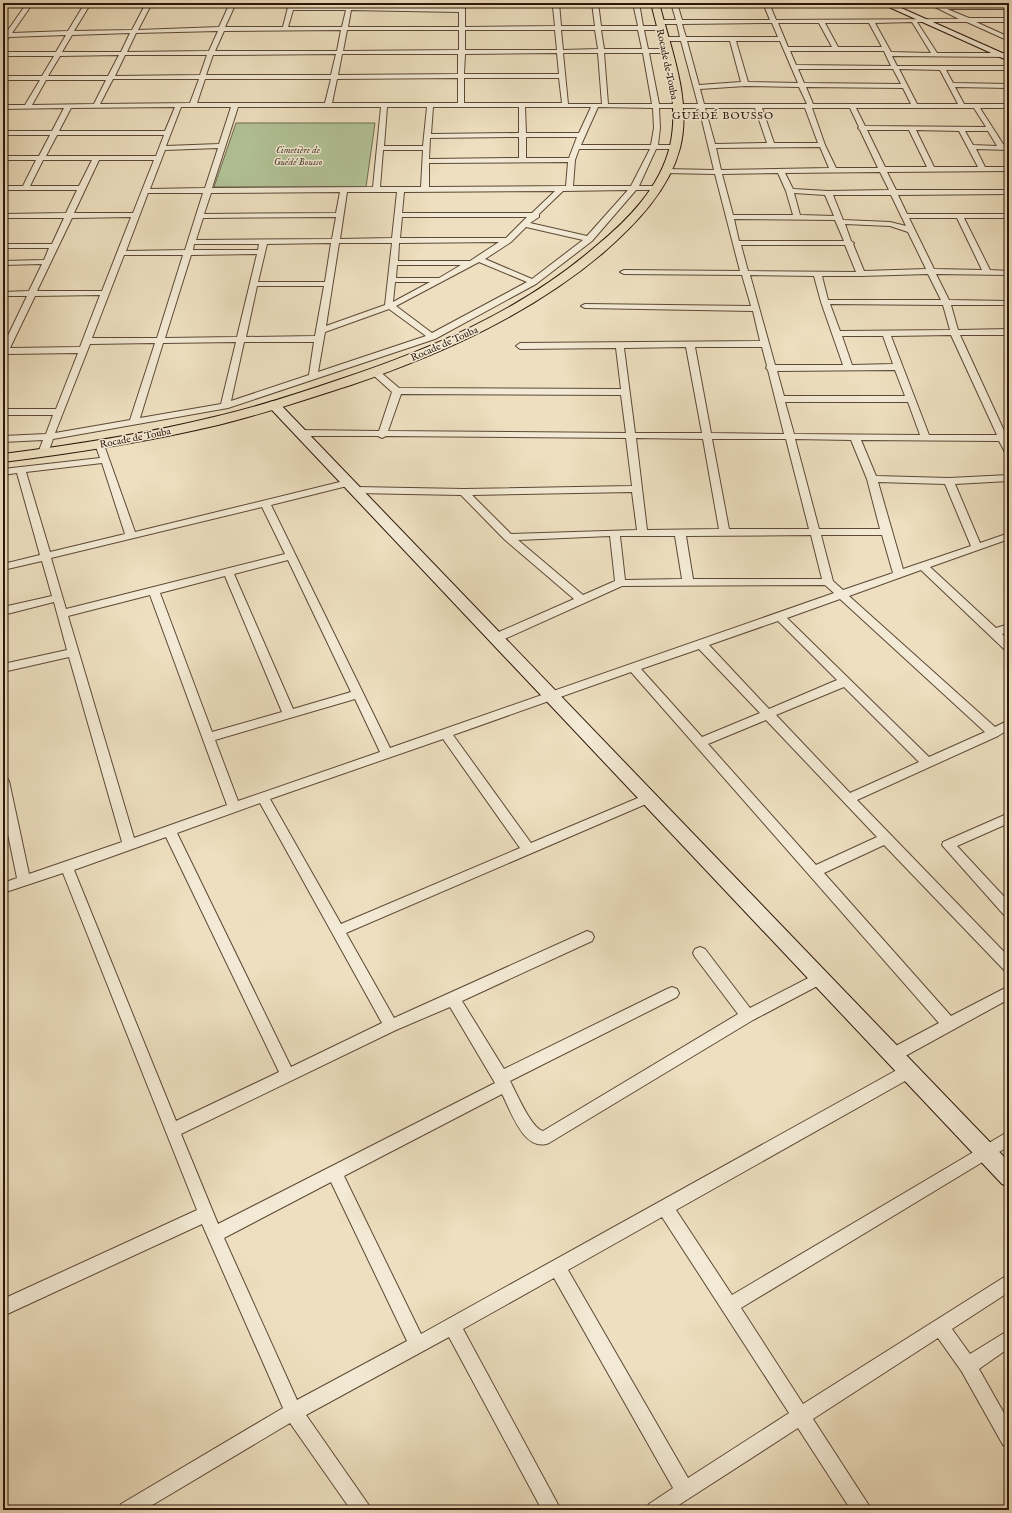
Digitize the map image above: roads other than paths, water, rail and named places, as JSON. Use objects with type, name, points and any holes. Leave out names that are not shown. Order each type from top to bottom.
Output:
[{"type":"main road","name":"Rocade de Touba","points":[[3,458],[100,444],[214,422],[274,405],[375,372],[475,330],[514,310],[564,278],[610,242],[627,225],[657,188],[675,147],[678,119],[677,107],[663,35],[655,3]]},
{"type":"street","points":[[3,42],[5,35],[30,3]]},
{"type":"street","points":[[27,107],[88,3]]},
{"type":"street","points":[[96,106],[149,3]]},
{"type":"street","points":[[193,105],[211,53],[233,3]]},
{"type":"street","points":[[595,3],[601,52],[605,106]]},
{"type":"street","points":[[3,439],[50,437],[224,406],[432,336],[533,282],[589,239],[634,188],[654,147],[657,128],[656,106],[636,3]]},
{"type":"street","points":[[674,3],[702,106],[717,172],[756,309],[770,368],[828,582],[994,733]]},
{"type":"street","points":[[766,3],[801,84],[822,145],[833,170]]},
{"type":"street","points":[[884,3],[1009,59]]},
{"type":"street","points":[[930,3],[1009,39]]},
{"type":"street","points":[[285,29],[292,6],[350,6],[387,9],[556,4],[566,106]]},
{"type":"street","points":[[328,105],[350,6]]},
{"type":"street","points":[[461,106],[462,6]]},
{"type":"street","points":[[939,7],[1004,6]]},
{"type":"street","points":[[821,20],[835,48]]},
{"type":"street","points":[[871,20],[915,106]]},
{"type":"street","points":[[913,20],[934,54]]},
{"type":"street","points":[[3,54],[645,51],[678,21],[1009,20]]},
{"type":"street","points":[[5,35],[221,29],[345,29],[384,25],[461,29],[641,28],[663,35],[684,39],[782,39]]},
{"type":"street","points":[[732,39],[745,84]]},
{"type":"street","points":[[786,49],[835,48],[934,54],[1009,55]]},
{"type":"street","points":[[942,67],[962,106]]},
{"type":"street","points":[[794,68],[1009,68]]},
{"type":"street","points":[[3,78],[563,76]]},
{"type":"street","points":[[696,87],[745,84],[905,86]]},
{"type":"street","points":[[952,85],[1009,86]]},
{"type":"street","points":[[43,453],[180,105]]},
{"type":"street","points":[[3,107],[180,105],[677,107],[1009,106]]},
{"type":"street","points":[[134,422],[235,105]]},
{"type":"street","points":[[25,188],[69,106]]},
{"type":"street","points":[[376,190],[384,106]]},
{"type":"street","points":[[425,189],[425,161],[430,106]]},
{"type":"street","points":[[522,106],[524,159]]},
{"type":"street","points":[[87,341],[240,340],[320,335],[389,305],[398,303],[479,259],[508,240],[566,188],[572,160],[581,135],[595,106]]},
{"type":"street","points":[[758,106],[771,145]]},
{"type":"street","points":[[852,106],[881,170],[946,303],[955,334],[1006,438],[1009,452]]},
{"type":"street","points":[[976,106],[1000,145],[1007,147]]},
{"type":"street","points":[[861,128],[990,129]]},
{"type":"street","points":[[911,128],[932,170]]},
{"type":"street","points":[[961,129],[983,169]]},
{"type":"street","points":[[3,133],[169,133]]},
{"type":"street","points":[[428,136],[581,135]]},
{"type":"street","points":[[712,146],[822,145]]},
{"type":"street","points":[[162,148],[221,146]]},
{"type":"street","points":[[577,146],[675,147]]},
{"type":"street","points":[[970,147],[1007,147]]},
{"type":"street","points":[[381,148],[426,148]]},
{"type":"street","points":[[3,158],[159,158]]},
{"type":"street","points":[[83,350],[4,353],[96,158]]},
{"type":"street","points":[[425,161],[524,159],[572,160]]},
{"type":"street","points":[[665,171],[717,172],[780,170],[1009,169]]},
{"type":"street","points":[[780,170],[790,191],[797,217]]},
{"type":"street","points":[[3,188],[82,188]]},
{"type":"street","points":[[146,191],[657,188]]},
{"type":"street","points":[[389,305],[401,189]]},
{"type":"street","points":[[313,376],[344,190]]},
{"type":"street","points":[[790,191],[828,193],[1009,192]]},
{"type":"street","points":[[828,193],[862,274]]},
{"type":"street","points":[[3,216],[136,215]]},
{"type":"street","points":[[200,216],[340,215]]},
{"type":"street","points":[[398,216],[536,215]]},
{"type":"street","points":[[959,215],[988,273]]},
{"type":"street","points":[[904,216],[1009,216]]},
{"type":"street","points":[[730,217],[797,217],[840,220],[890,224],[911,230]]},
{"type":"street","points":[[525,224],[589,239]]},
{"type":"street","points":[[192,242],[508,240]]},
{"type":"street","points":[[224,406],[264,241]]},
{"type":"street","points":[[736,243],[850,243]]},
{"type":"street","points":[[3,246],[55,246]]},
{"type":"street","points":[[122,253],[262,252]]},
{"type":"street","points":[[479,259],[533,282]]},
{"type":"street","points":[[3,263],[47,262]]},
{"type":"street","points":[[393,263],[471,263]]},
{"type":"street","points":[[624,272],[862,274],[931,271],[988,273],[1009,272]]},
{"type":"street","points":[[817,273],[825,302],[838,334],[849,368]]},
{"type":"street","points":[[392,280],[440,280]]},
{"type":"street","points":[[254,284],[328,284]]},
{"type":"street","points":[[3,294],[106,293]]},
{"type":"street","points":[[825,302],[1009,304]]},
{"type":"street","points":[[389,305],[432,336]]},
{"type":"street","points":[[585,306],[756,309]]},
{"type":"street","points":[[3,332],[14,332]]},
{"type":"street","points":[[838,334],[955,334],[1009,332]]},
{"type":"street","points":[[886,334],[926,438]]},
{"type":"street","points":[[520,346],[764,344]]},
{"type":"street","points":[[690,345],[725,532]]},
{"type":"street","points":[[620,346],[642,533]]},
{"type":"street","points":[[770,368],[899,367]]},
{"type":"street","points":[[375,372],[397,390],[625,392]]},
{"type":"street","points":[[382,435],[397,390]]},
{"type":"street","points":[[779,399],[911,399]]},
{"type":"street","points":[[274,405],[1009,1176]]},
{"type":"street","points":[[3,412],[59,412]]},
{"type":"street","points":[[301,433],[382,435],[1006,438]]},
{"type":"street","points":[[856,437],[872,479],[886,532],[900,574]]},
{"type":"street","points":[[100,444],[131,536]]},
{"type":"street","points":[[3,472],[105,460]]},
{"type":"street","points":[[21,471],[129,844]]},
{"type":"street","points":[[872,479],[950,481],[1009,478]]},
{"type":"street","points":[[950,481],[977,548]]},
{"type":"street","points":[[3,567],[265,503],[352,486],[464,492],[637,489]]},
{"type":"street","points":[[464,492],[508,537],[582,600]]},
{"type":"street","points":[[265,503],[387,754]]},
{"type":"street","points":[[508,537],[616,533],[886,532]]},
{"type":"street","points":[[616,533],[620,583]]},
{"type":"street","points":[[680,533],[688,583]]},
{"type":"street","points":[[3,888],[67,867],[234,807],[1009,536]]},
{"type":"street","points":[[62,614],[291,556]]},
{"type":"street","points":[[923,566],[1009,647]]},
{"type":"street","points":[[228,572],[289,714]]},
{"type":"street","points":[[496,638],[620,583],[828,582]]},
{"type":"street","points":[[154,591],[234,807]]},
{"type":"street","points":[[3,611],[58,598]]},
{"type":"street","points":[[780,617],[928,763]]},
{"type":"street","points":[[994,633],[1009,628]]},
{"type":"street","points":[[702,644],[848,799],[1009,966]]},
{"type":"street","points":[[3,668],[73,652]]},
{"type":"street","points":[[634,668],[949,1024]]},
{"type":"street","points":[[700,743],[846,681]]},
{"type":"street","points":[[208,738],[358,694]]},
{"type":"street","points":[[848,799],[994,733],[1009,724]]},
{"type":"street","points":[[446,734],[529,850]]},
{"type":"street","points":[[3,781],[24,880]]},
{"type":"street","points":[[263,797],[391,1026]]},
{"type":"street","points":[[338,931],[649,798]]},
{"type":"street","points":[[1009,818],[948,845],[1009,911]]},
{"type":"street","points":[[169,830],[288,1076]]},
{"type":"street","points":[[814,872],[886,838]]},
{"type":"street","points":[[67,867],[206,1214],[293,1412],[362,1510]]},
{"type":"street","points":[[173,1130],[391,1026],[454,999],[587,937]]},
{"type":"street","points":[[700,953],[748,1016]]},
{"type":"street","points":[[454,999],[503,1082],[528,1129],[535,1136],[544,1138],[748,1016],[820,978]]},
{"type":"street","points":[[893,1055],[1009,992]]},
{"type":"street","points":[[215,1234],[672,993]]},
{"type":"street","points":[[127,1510],[293,1412],[452,1326],[909,1071]]},
{"type":"street","points":[[729,1306],[1009,1138]]},
{"type":"street","points":[[334,1172],[417,1344]]},
{"type":"street","points":[[665,1207],[862,1510]]},
{"type":"street","points":[[3,1308],[206,1214]]},
{"type":"street","points":[[557,1267],[685,1491]]},
{"type":"street","points":[[655,1510],[1009,1282]]},
{"type":"street","points":[[452,1326],[552,1510]]},
{"type":"street","points":[[940,1327],[968,1366],[1009,1439]]},
{"type":"street","points":[[968,1366],[1009,1338]]},
{"type":"district","name":"GUÉDÉ BOUSSO","points":[[723,115]]},
{"type":"park label","name":"Cimetière de Guédé Bousso","points":[[298,154]]}]
